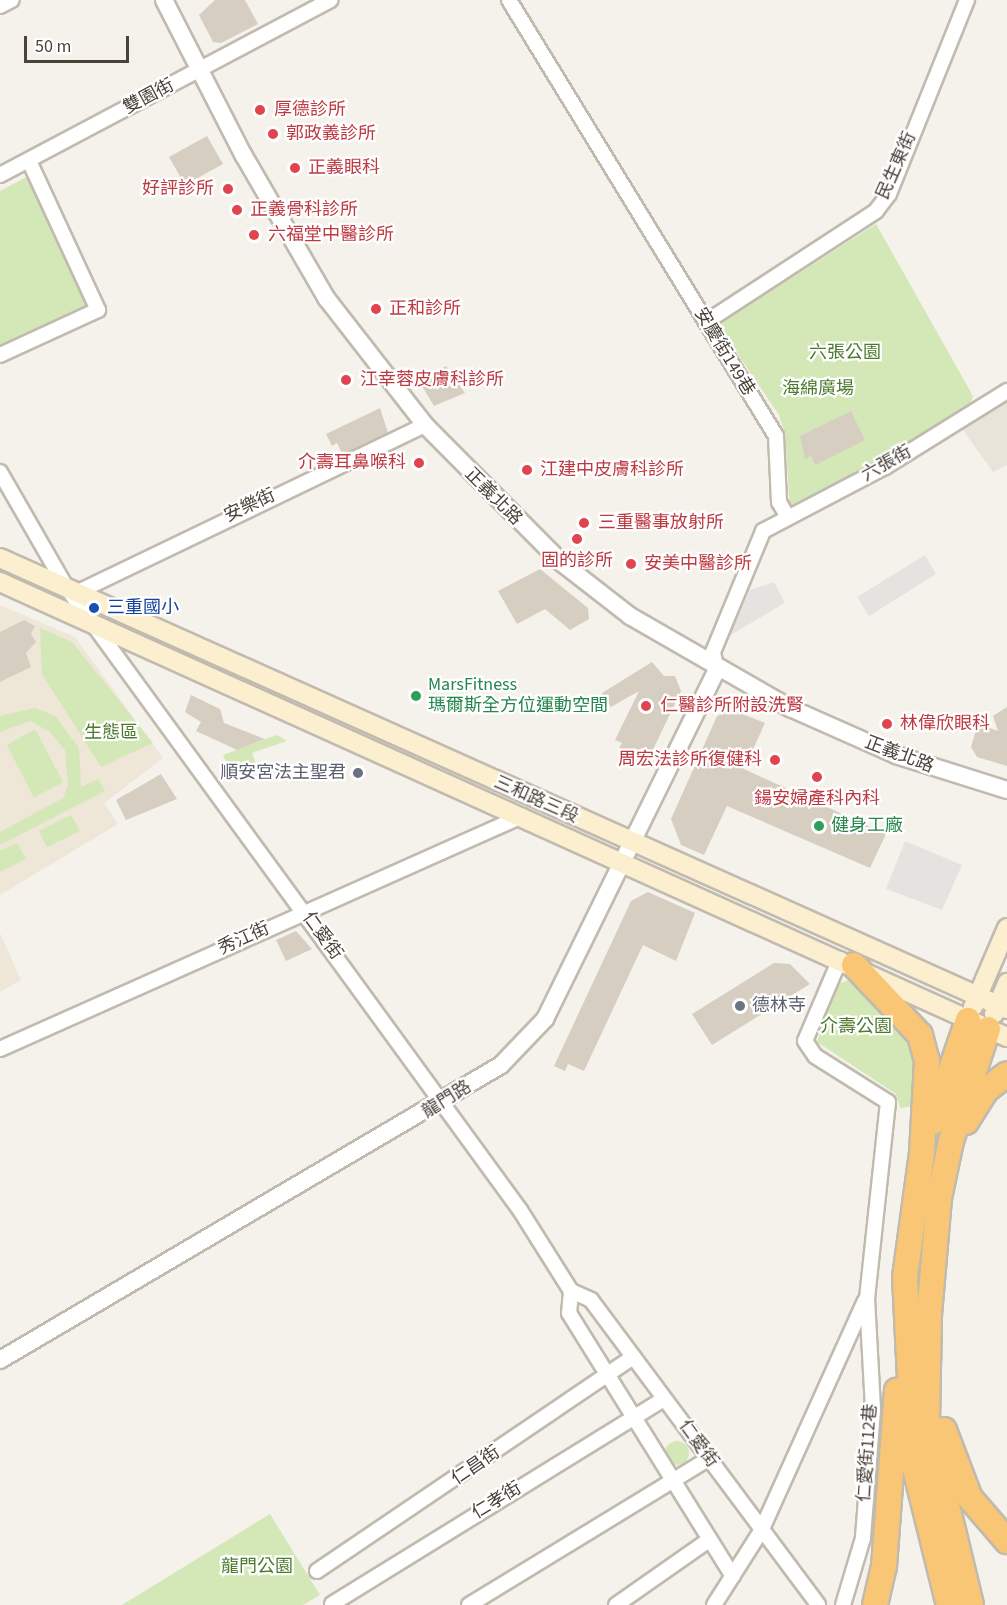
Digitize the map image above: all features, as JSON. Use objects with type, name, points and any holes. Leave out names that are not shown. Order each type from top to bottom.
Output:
[{"type":"highway","points":[[847,962],[920,1035],[927,1060],[922,1154],[905,1277],[884,1567],[875,1605]]},
{"type":"highway","points":[[922,1154],[988,1029]]},
{"type":"highway","points":[[971,1605],[927,1422],[939,1197],[953,1131],[988,1029]]},
{"type":"highway","points":[[939,1197],[968,1114],[986,1090],[1007,1074]]},
{"type":"highway","points":[[905,1277],[914,1464],[949,1605]]},
{"type":"highway","points":[[929,1376],[955,1472],[1007,1541]]},
{"type":"main road","name":"三和路三段","points":[[0,558],[1002,1007]]},
{"type":"main road","name":"三和路三段","points":[[0,582],[94,622],[847,962],[988,1029]]},
{"type":"main road","points":[[988,1029],[978,996],[1007,928]]},
{"type":"main road","points":[[988,1029],[1002,1007],[1007,983]]},
{"type":"street","points":[[0,6],[12,0]]},
{"type":"street","name":"正義北路","points":[[164,0],[200,70],[327,299],[425,425],[562,563],[630,616],[717,670],[848,735],[1007,790]]},
{"type":"street","name":"雙園街","points":[[0,175],[330,0]]},
{"type":"street","name":"安慶街149巷","points":[[509,0],[628,198],[776,436],[779,502],[787,516]]},
{"type":"street","name":"民生東街","points":[[706,322],[876,211],[889,194],[967,0]]},
{"type":"street","points":[[0,355],[98,310],[29,160]]},
{"type":"street","name":"六張街","points":[[717,670],[714,652],[763,531],[787,516],[885,467],[1007,391]]},
{"type":"street","name":"安樂街","points":[[72,590],[425,425]]},
{"type":"street","name":"仁愛街","points":[[0,472],[94,622],[442,1104],[571,1291],[591,1300],[818,1605]]},
{"type":"street","name":"龍門路","points":[[0,1360],[442,1104],[501,1065],[545,1019],[717,670]]},
{"type":"street","name":"秀江街","points":[[0,1049],[522,816]]},
{"type":"street","points":[[714,1605],[761,1531],[867,1298],[888,1102],[815,1056],[805,1041],[847,962]]},
{"type":"street","points":[[571,1291],[569,1313],[671,1481],[733,1575]]},
{"type":"street","name":"仁愛街112巷","points":[[843,1605],[862,1538],[873,1410],[867,1298]]},
{"type":"street","name":"仁昌街","points":[[317,1571],[609,1377],[633,1357]]},
{"type":"street","name":"仁孝街","points":[[332,1605],[664,1399]]},
{"type":"street","points":[[468,1605],[708,1459]]},
{"type":"street","points":[[616,1605],[709,1540]]},
{"type":"shaded area","points":[[1007,401],[1007,465],[993,472],[963,430]]},
{"type":"shaded area","points":[[925,555],[936,574],[869,616],[857,597]]},
{"type":"shaded area","points":[[774,582],[785,603],[729,636],[750,590]]},
{"type":"shaded area","name":"三重國小","points":[[0,605],[75,637],[163,758],[104,803],[118,824],[0,895]]},
{"type":"shaded area","points":[[905,841],[962,865],[942,910],[886,889]]},
{"type":"shaded area","points":[[0,933],[21,980],[0,992]]},
{"type":"green space","points":[[30,175],[88,305],[0,347],[0,191]]},
{"type":"green space","name":"六張公園","points":[[876,224],[973,396],[970,405],[894,454],[790,510],[785,434],[779,415],[718,325]]},
{"type":"green space","name":"生態區","points":[[40,628],[72,642],[153,743],[101,767],[42,674]]},
{"type":"green space","points":[[35,708],[55,716],[79,748],[81,787],[98,779],[105,791],[0,845],[0,832],[63,798],[68,785],[65,750],[50,732],[30,721],[0,732],[0,716]]},
{"type":"green space","points":[[35,729],[63,782],[34,798],[7,745]]},
{"type":"green space","points":[[277,735],[287,741],[252,753],[258,769],[233,778],[223,755]]},
{"type":"green space","points":[[71,815],[80,831],[47,847],[39,831]]},
{"type":"green space","points":[[17,843],[26,859],[0,872],[0,851]]},
{"type":"green space","name":"介壽公園","points":[[850,980],[868,990],[916,1046],[914,1106],[900,1108],[896,1094],[817,1042],[837,984]]},
{"type":"green space","points":[[677,1441],[686,1444],[689,1453],[686,1462],[677,1465],[668,1462],[665,1453],[668,1444]]},
{"type":"green space","name":"龍門公園","points":[[270,1514],[320,1595],[303,1605],[122,1605]]},
{"type":"building","points":[[215,0],[245,0],[258,24],[221,43],[213,42],[199,15]]},
{"type":"building","points":[[207,136],[223,164],[185,185],[169,157]]},
{"type":"building","points":[[446,366],[465,393],[434,406],[419,381]]},
{"type":"building","points":[[380,408],[388,433],[343,455],[337,443],[332,446],[326,434]]},
{"type":"building","points":[[851,411],[865,440],[815,465],[811,456],[805,459],[800,436]]},
{"type":"building","points":[[540,569],[588,608],[589,619],[570,630],[545,609],[517,624],[498,591]]},
{"type":"building","points":[[24,620],[35,626],[31,634],[36,642],[26,653],[31,667],[0,682],[0,632]]},
{"type":"building","points":[[652,662],[664,676],[675,676],[681,691],[647,762],[619,748],[622,743],[615,740],[639,691],[611,707],[602,693]]},
{"type":"building","points":[[191,695],[220,709],[224,723],[265,739],[237,750],[196,731],[201,722],[185,712]]},
{"type":"building","points":[[1007,707],[1007,766],[977,757],[971,747],[978,724],[998,731],[993,716]]},
{"type":"building","points":[[732,710],[765,723],[744,769],[886,834],[870,868],[727,806],[704,855],[681,845],[671,819],[717,716]]},
{"type":"building","points":[[161,774],[177,799],[126,820],[116,800]]},
{"type":"building","points":[[648,892],[695,913],[676,961],[643,945],[584,1071],[568,1064],[565,1071],[554,1066],[631,901]]},
{"type":"building","points":[[296,931],[312,949],[286,961],[276,940]]},
{"type":"building","name":"德林寺","points":[[774,963],[790,964],[810,984],[712,1045],[692,1014]]},
{"type":"place","name":"厚德診所","points":[[260,110]]},
{"type":"place","name":"郭政義診所","points":[[273,134]]},
{"type":"place","name":"正義眼科","points":[[295,168]]},
{"type":"place","name":"好評診所","points":[[228,189]]},
{"type":"place","name":"正義骨科診所","points":[[237,210]]},
{"type":"place","name":"六福堂中醫診所","points":[[254,235]]},
{"type":"place","name":"正和診所","points":[[376,309]]},
{"type":"place","name":"江幸蓉皮膚科診所","points":[[346,380]]},
{"type":"place","name":"介壽耳鼻喉科","points":[[419,463]]},
{"type":"place","name":"江建中皮膚科診所","points":[[527,470]]},
{"type":"place","name":"三重醫事放射所","points":[[584,523]]},
{"type":"place","name":"固的診所","points":[[577,539]]},
{"type":"place","name":"安美中醫診所","points":[[631,564]]},
{"type":"place","name":"三重國小","points":[[94,608]]},
{"type":"place","name":"MarsFitness 瑪爾斯全方位運動空間","points":[[416,696]]},
{"type":"place","name":"仁醫診所附設洗腎","points":[[646,706]]},
{"type":"place","name":"林偉欣眼科","points":[[887,724]]},
{"type":"place","name":"周宏法診所復健科","points":[[775,760]]},
{"type":"place","name":"順安宮法主聖君","points":[[358,773]]},
{"type":"place","name":"鍚安婦產科內科","points":[[817,777]]},
{"type":"place","name":"健身工廠","points":[[819,826]]},
{"type":"place","name":"德林寺","points":[[740,1006]]},
{"type":"park label","name":"海綿廣場","points":[[818,389]]}]
